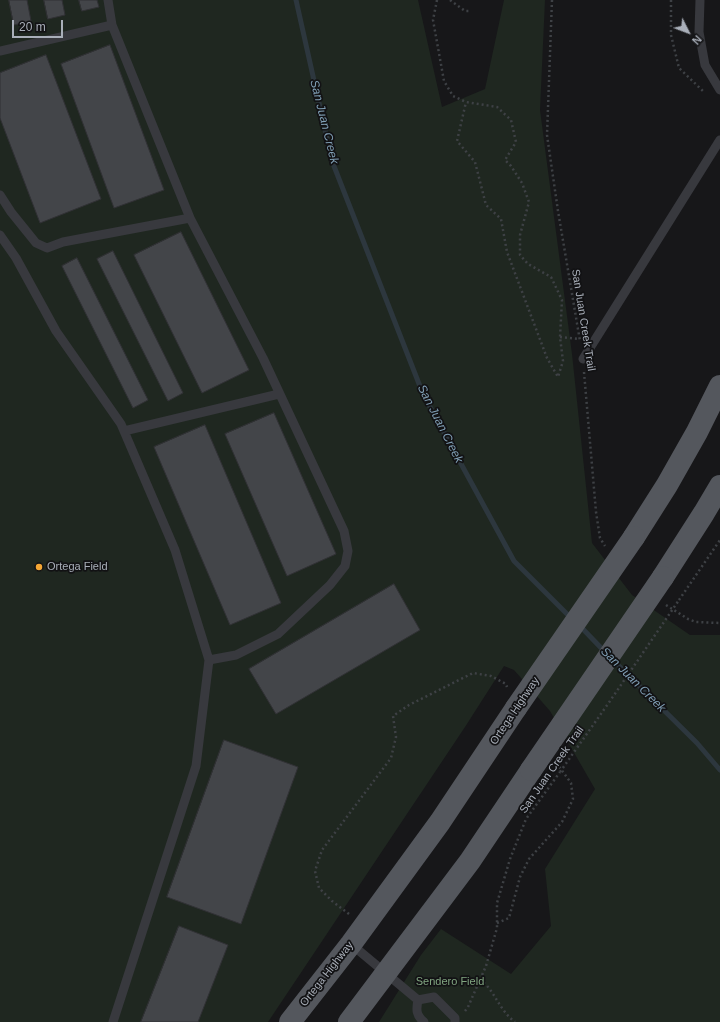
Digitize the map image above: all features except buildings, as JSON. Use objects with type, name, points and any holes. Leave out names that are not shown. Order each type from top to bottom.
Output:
[{"type":"main road","name":"Ortega Highway","points":[[290,1022],[351,944],[440,822],[516,708],[634,537],[667,485],[697,432],[720,386]]},
{"type":"main road","points":[[349,1022],[470,861],[663,577],[720,486]]},
{"type":"lane","points":[[108,0],[112,25],[190,218],[263,358],[344,531],[348,551],[345,566],[330,585],[278,634],[236,655],[209,660]]},
{"type":"lane","points":[[700,0],[699,32],[705,65],[719,88]]},
{"type":"lane","points":[[0,51],[112,25]]},
{"type":"lane","points":[[583,359],[720,140]]},
{"type":"lane","points":[[0,195],[11,212],[36,244],[47,248],[63,242],[190,218]]},
{"type":"lane","points":[[0,235],[16,258],[56,331],[121,424],[175,550],[209,660],[196,766],[113,1022]]},
{"type":"lane","points":[[124,431],[279,394]]},
{"type":"lane","points":[[351,944],[418,1000]]},
{"type":"lane","points":[[418,1000],[434,997],[455,1018],[455,1022]]},
{"type":"lane","points":[[418,1000],[416,1009],[418,1016],[424,1022]]},
{"type":"path","points":[[437,0],[433,20],[444,81],[453,96],[466,102],[497,107],[511,120],[516,142],[505,160],[511,166],[522,183],[529,202],[520,235],[520,255],[528,264],[551,277],[562,300],[560,337],[563,361],[558,377],[547,358],[507,252],[501,219],[486,205],[475,162],[457,141],[466,102]]},
{"type":"path","points":[[450,0],[465,11],[470,11]]},
{"type":"path","name":"San Juan Creek Trail","points":[[552,0],[547,135],[583,359],[596,512],[600,538],[608,551]]},
{"type":"path","points":[[671,0],[671,35],[679,68],[706,93],[719,88]]},
{"type":"path","points":[[560,337],[579,340]]},
{"type":"path","name":"San Juan Creek Trail","points":[[464,1012],[468,1007],[486,966],[497,928],[497,902],[510,859],[526,819],[610,702],[720,540]]},
{"type":"path","points":[[662,603],[688,619],[696,622],[720,623]]},
{"type":"path","points":[[480,979],[489,986],[508,1017],[514,1022]]},
{"type":"green space","name":"Sendero Field","points":[[0,0],[418,0],[442,107],[485,89],[504,0],[545,0],[540,110],[572,354],[592,543],[632,595],[690,635],[720,635],[720,1022],[379,1022],[421,955],[441,929],[511,974],[551,926],[545,869],[595,789],[550,711],[514,670],[504,666],[268,1022],[0,1022]]},
{"type":"waterway","name":"San Juan Creek","points":[[296,0],[332,161],[423,394],[514,561],[571,618]]},
{"type":"waterway","name":"San Juan Creek","points":[[580,626],[605,652]]},
{"type":"waterway","name":"San Juan Creek","points":[[612,659],[697,743],[720,770]]},
{"type":"place","name":"Ortega Field","points":[[39,567]]}]
